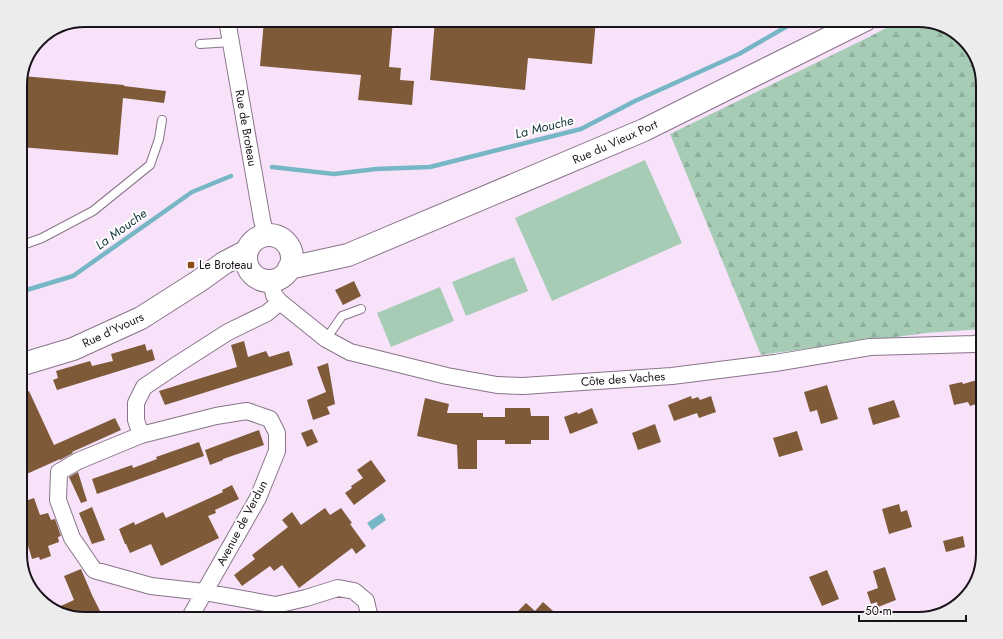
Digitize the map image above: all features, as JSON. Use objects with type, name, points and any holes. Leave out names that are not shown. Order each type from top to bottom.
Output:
[{"type":"main road","name":"Rue du Vieux Port","points":[[289,258],[348,255],[388,239],[644,130],[851,27]]},
{"type":"main road","points":[[199,281],[262,277],[278,279],[285,274],[289,258],[280,238],[273,235],[266,235],[254,240],[247,252],[247,263],[262,277]]},
{"type":"main road","name":"Rue d'Yvours","points":[[27,363],[73,349],[141,318],[224,263],[247,252]]},
{"type":"street","name":"Rue de Broteau","points":[[229,27],[262,220],[266,235]]},
{"type":"street","points":[[141,435],[136,420],[136,403],[144,387],[228,332],[267,313],[280,302],[262,277]]},
{"type":"street","name":"Côte des Vaches","points":[[280,302],[326,339],[350,352],[369,358],[447,376],[497,385],[512,386],[672,376],[775,363],[870,347],[976,344]]},
{"type":"street","name":"Avenue de Verdun","points":[[193,612],[204,592],[258,498],[277,451],[277,433],[270,419],[247,411],[216,416],[141,435],[78,461],[59,472],[58,500],[72,538],[94,570],[151,586],[204,592],[276,605],[338,588],[354,591],[366,601],[368,612]]},
{"type":"lane","points":[[200,44],[232,42]]},
{"type":"lane","points":[[27,242],[42,238],[94,211],[150,165],[159,139],[162,120]]},
{"type":"lane","points":[[326,339],[342,316],[361,309]]},
{"type":"green space","points":[[888,27],[918,27],[936,30],[950,37],[961,47],[966,53],[973,67],[976,86],[976,329],[926,333],[761,355],[670,134]]},
{"type":"green space","points":[[645,160],[682,243],[552,301],[515,218]]},
{"type":"green space","points":[[514,257],[528,291],[466,316],[452,282]]},
{"type":"green space","points":[[440,287],[454,321],[391,347],[377,313]]},
{"type":"water","points":[[382,513],[386,520],[372,530],[367,523]]},
{"type":"building","points":[[263,27],[392,27],[389,67],[401,68],[400,80],[414,81],[412,105],[358,100],[361,75],[260,66]]},
{"type":"building","points":[[434,27],[595,27],[592,64],[528,58],[525,90],[430,80]]},
{"type":"building","points":[[28,76],[124,85],[166,91],[164,103],[123,98],[118,155],[27,148]]},
{"type":"building","points":[[354,281],[361,296],[343,305],[335,290]]},
{"type":"building","points":[[244,341],[248,357],[266,351],[269,357],[289,351],[293,365],[165,405],[159,391],[237,367],[231,345]]},
{"type":"building","points":[[145,344],[147,351],[152,349],[155,360],[57,390],[53,380],[58,378],[56,371],[90,361],[92,366],[113,361],[111,354]]},
{"type":"building","points":[[328,363],[335,404],[327,407],[330,414],[313,420],[307,400],[326,392],[317,367]]},
{"type":"building","points":[[976,380],[976,404],[970,406],[968,402],[954,405],[949,385],[962,382],[963,384]]},
{"type":"building","points":[[827,385],[838,419],[821,424],[817,410],[810,412],[804,392]]},
{"type":"building","points":[[29,391],[54,445],[115,418],[121,430],[72,452],[73,453],[60,460],[27,474],[27,392]]},
{"type":"building","points":[[691,396],[692,399],[698,397],[700,400],[711,396],[716,412],[699,418],[697,413],[674,421],[668,405]]},
{"type":"building","points":[[425,398],[449,404],[447,413],[483,413],[483,417],[505,417],[505,408],[530,408],[531,416],[549,416],[549,440],[531,440],[531,444],[505,444],[505,440],[477,440],[477,469],[458,469],[457,445],[417,436]]},
{"type":"building","points":[[894,400],[900,417],[873,425],[868,408]]},
{"type":"building","points":[[592,408],[598,423],[570,434],[564,417],[577,412],[578,414]]},
{"type":"building","points":[[655,424],[661,442],[638,450],[632,433]]},
{"type":"building","points":[[312,429],[318,442],[307,447],[301,433]]},
{"type":"building","points":[[259,430],[264,445],[210,465],[205,450]]},
{"type":"building","points":[[797,431],[803,450],[779,457],[773,438]]},
{"type":"building","points":[[199,442],[204,456],[97,494],[92,479],[132,465],[133,468],[157,459],[156,457]]},
{"type":"building","points":[[371,460],[386,481],[354,505],[345,493],[352,488],[351,486],[363,478],[357,470]]},
{"type":"building","points":[[78,472],[87,501],[81,503],[69,477]]},
{"type":"building","points":[[232,485],[239,499],[215,510],[216,513],[208,516],[219,538],[161,566],[151,544],[130,553],[119,529],[134,522],[135,525],[163,512],[166,518],[223,492],[222,490]]},
{"type":"building","points":[[34,498],[40,515],[48,513],[51,520],[55,519],[61,536],[58,537],[59,542],[48,546],[51,556],[40,560],[39,557],[32,559],[27,542],[27,500]]},
{"type":"building","points":[[899,504],[901,512],[907,510],[912,527],[889,534],[882,509]]},
{"type":"building","points":[[92,507],[105,540],[92,544],[79,513]]},
{"type":"building","points":[[325,508],[330,515],[341,508],[352,523],[350,524],[366,546],[356,554],[352,548],[299,588],[282,565],[274,571],[270,566],[242,586],[234,575],[255,559],[252,555],[288,527],[282,520],[292,512],[301,525]]},
{"type":"building","points":[[963,536],[965,547],[946,552],[943,541]]},
{"type":"building","points":[[885,567],[896,600],[878,607],[877,602],[871,604],[867,592],[878,588],[873,571]]},
{"type":"building","points":[[81,569],[100,612],[70,610],[60,606],[74,600],[64,576]]},
{"type":"building","points":[[827,570],[839,599],[822,606],[809,577]]},
{"type":"building","points":[[543,602],[554,612],[517,612],[526,603],[535,611]]},
{"type":"waterway","name":"La Mouche","points":[[272,167],[334,174],[376,169],[430,167],[581,129],[635,101],[739,54],[786,27]]},
{"type":"waterway","name":"La Mouche","points":[[27,290],[73,276],[192,192],[231,176]]},
{"type":"place","name":"Le Broteau","points":[[191,265]]}]
